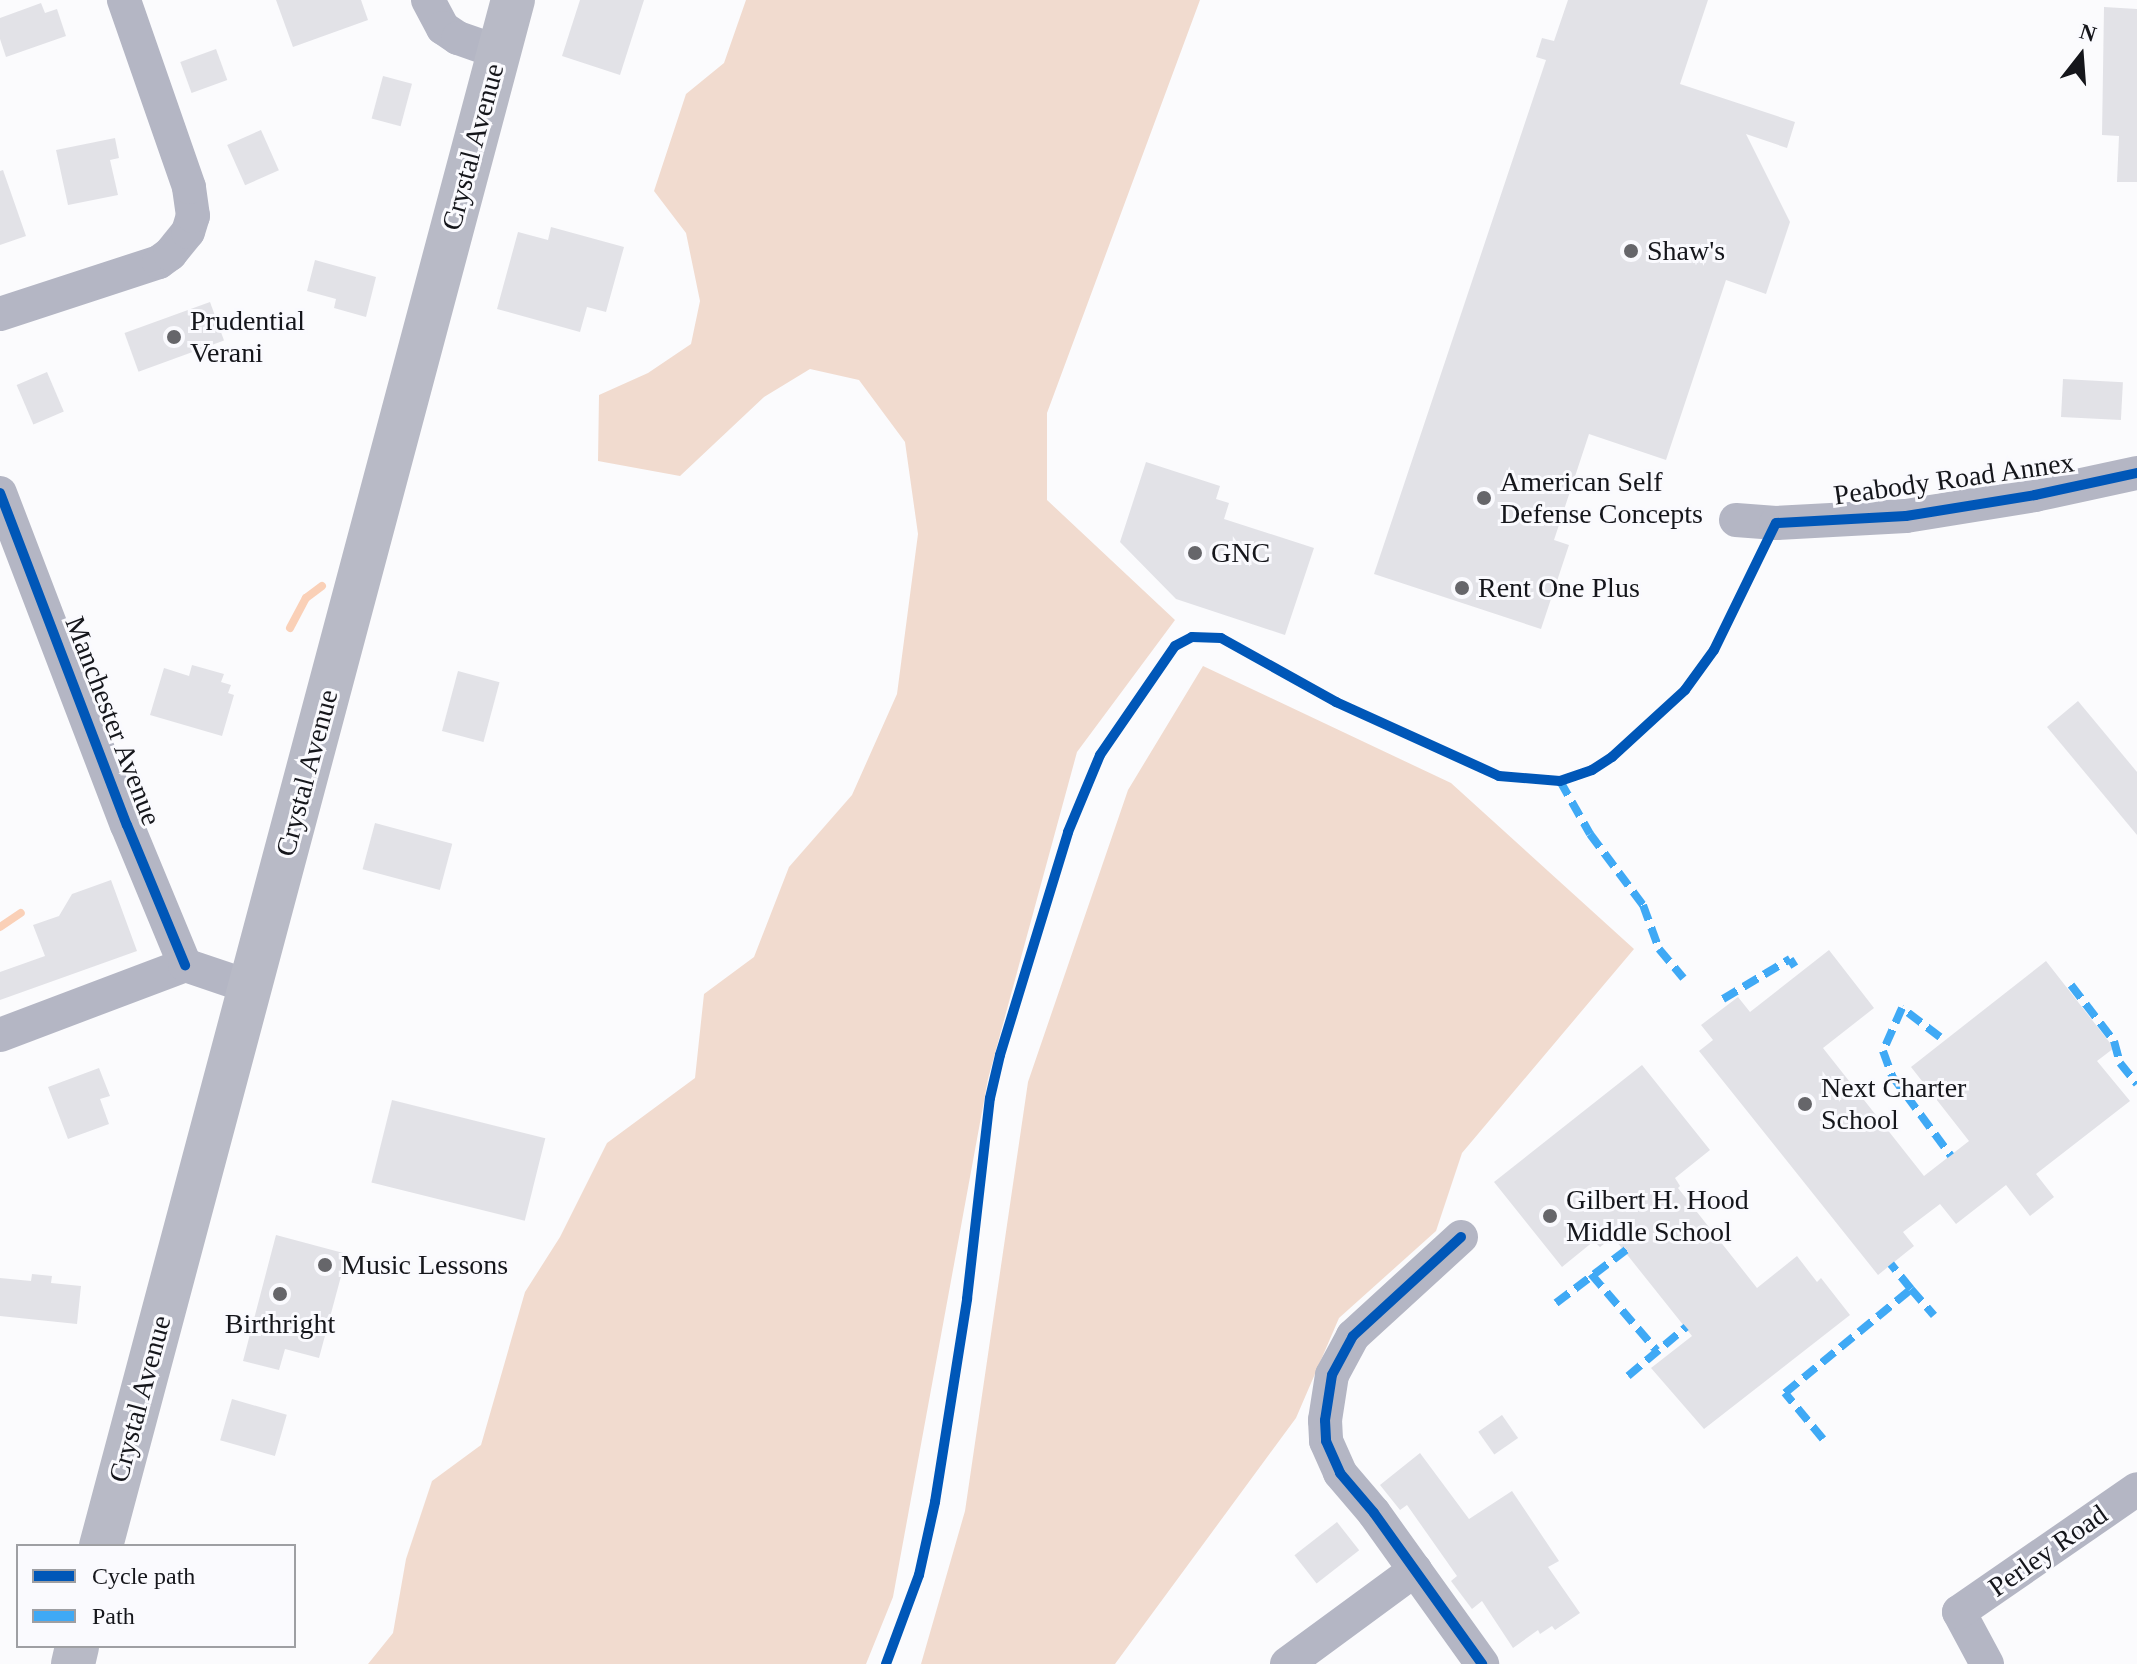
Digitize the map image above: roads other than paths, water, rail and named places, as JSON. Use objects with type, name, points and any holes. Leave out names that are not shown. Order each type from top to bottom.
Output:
[{"type":"main road","name":"Crystal Avenue","points":[[102,1544],[513,0]]},
{"type":"street","points":[[0,314],[159,262],[188,232],[193,216],[189,187],[124,0]]},
{"type":"street","points":[[428,0],[443,28],[458,38],[498,52]]},
{"type":"street","name":"Peabody Road Annex","points":[[1736,520],[1776,523],[1893,517],[2003,501],[2137,473]]},
{"type":"street","name":"Manchester Avenue","points":[[0,493],[127,825],[185,965]]},
{"type":"street","points":[[0,1035],[185,965],[250,987]]},
{"type":"street","points":[[1461,1237],[1353,1336],[1341,1353],[1327,1396],[1326,1441],[1331,1458],[1482,1664]]},
{"type":"street","name":"Perley Road","points":[[1987,1664],[1959,1612],[2137,1489]]},
{"type":"street","points":[[1287,1664],[1415,1570]]},
{"type":"waterway","points":[[290,628],[306,598],[322,586]]},
{"type":"waterway","points":[[0,927],[21,913]]},
{"type":"place","name":"Shaw's","points":[[1631,251]]},
{"type":"place","name":"Prudential Verani","points":[[174,337]]},
{"type":"place","name":"American Self Defense Concepts","points":[[1484,498]]},
{"type":"place","name":"GNC","points":[[1195,553]]},
{"type":"place","name":"Rent One Plus","points":[[1462,588]]},
{"type":"place","name":"Next Charter School","points":[[1805,1104]]},
{"type":"place","name":"Gilbert H. Hood Middle School","points":[[1550,1216]]},
{"type":"place","name":"Music Lessons","points":[[325,1265]]},
{"type":"place","name":"Birthright","points":[[280,1294]]}]
